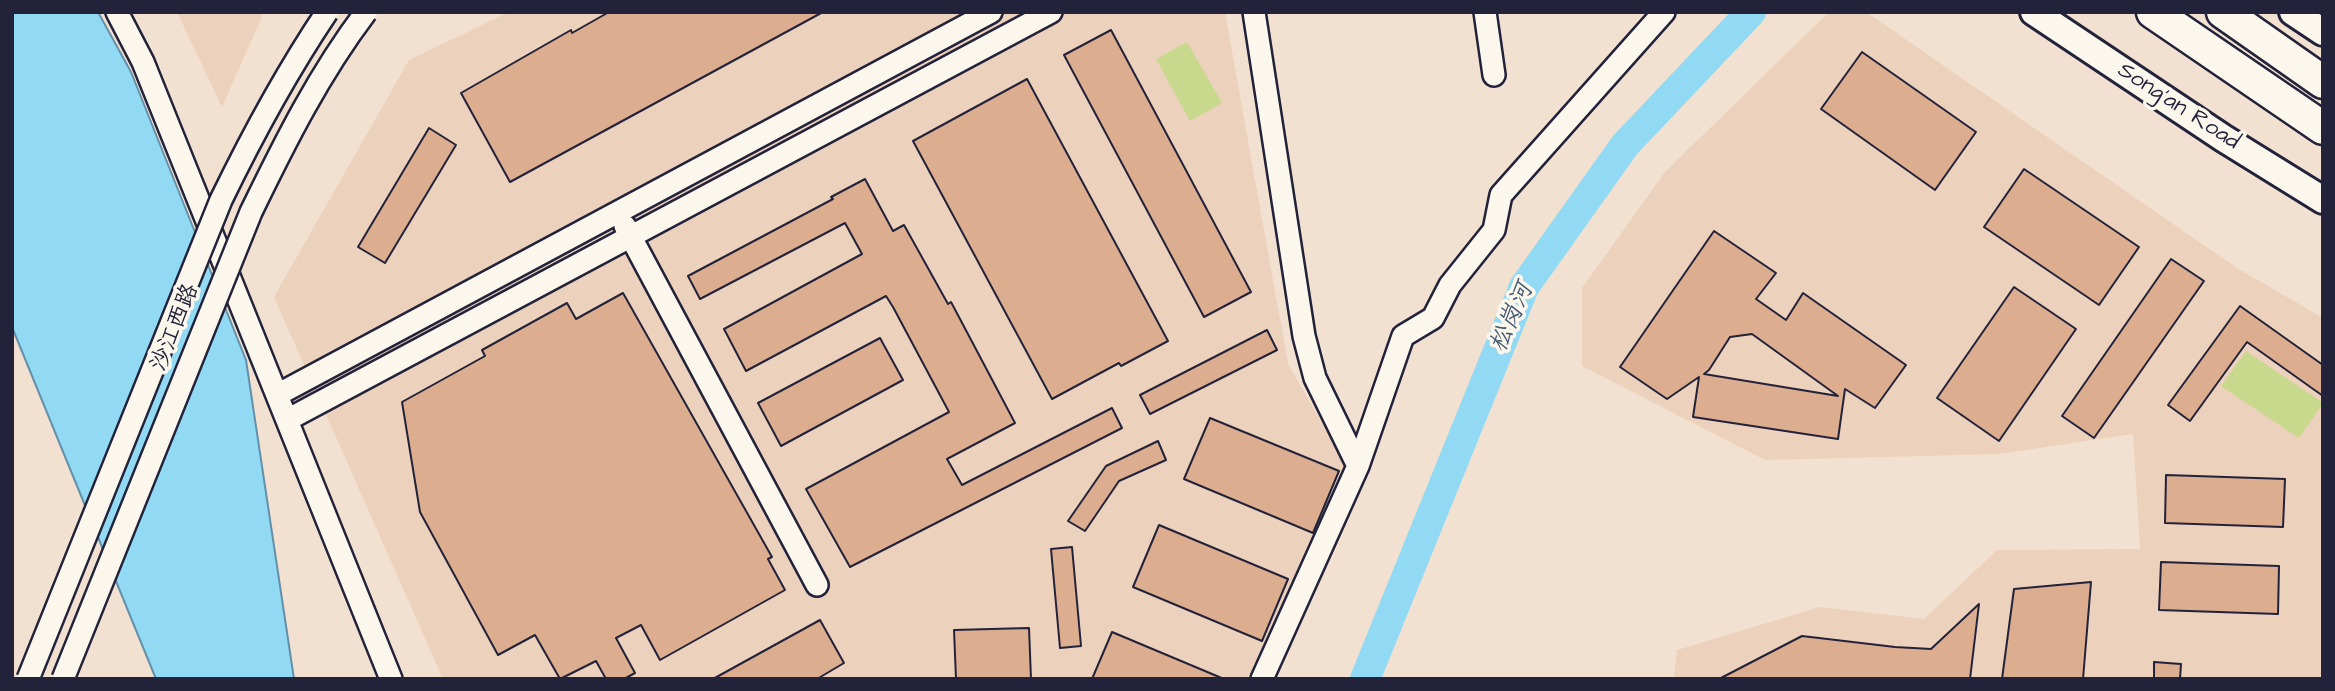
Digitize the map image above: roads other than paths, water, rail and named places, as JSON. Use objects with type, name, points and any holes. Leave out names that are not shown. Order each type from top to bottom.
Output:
[{"type":"highway","points":[[2153,12],[2323,128]]},
{"type":"highway","points":[[2223,12],[2323,82]]},
{"type":"main road","name":"Song'an Road","points":[[2034,12],[2223,138],[2323,200]]},
{"type":"main road","points":[[2293,12],[2323,32]]},
{"type":"street","points":[[117,12],[143,62],[391,679]]},
{"type":"street","name":"沙江西路","points":[[28,679],[221,200],[253,132],[327,12]]},
{"type":"street","name":"沙江西路","points":[[64,679],[251,212],[317,83],[366,12]]},
{"type":"street","points":[[277,395],[991,12]]},
{"type":"street","points":[[287,420],[1051,12]]},
{"type":"street","points":[[1254,12],[1304,335],[1315,379],[1358,466]]},
{"type":"street","points":[[1485,12],[1494,75]]},
{"type":"street","points":[[1262,679],[1358,466],[1403,336],[1433,318],[1450,285],[1494,230],[1501,195],[1664,12]]},
{"type":"street","points":[[618,212],[817,585]]},
{"type":"water","points":[[12,12],[98,12],[131,72],[246,360],[294,679],[156,679],[12,327]]},
{"type":"waterway","name":"松岗河","points":[[1365,679],[1524,287],[1625,145],[1751,12]]}]
